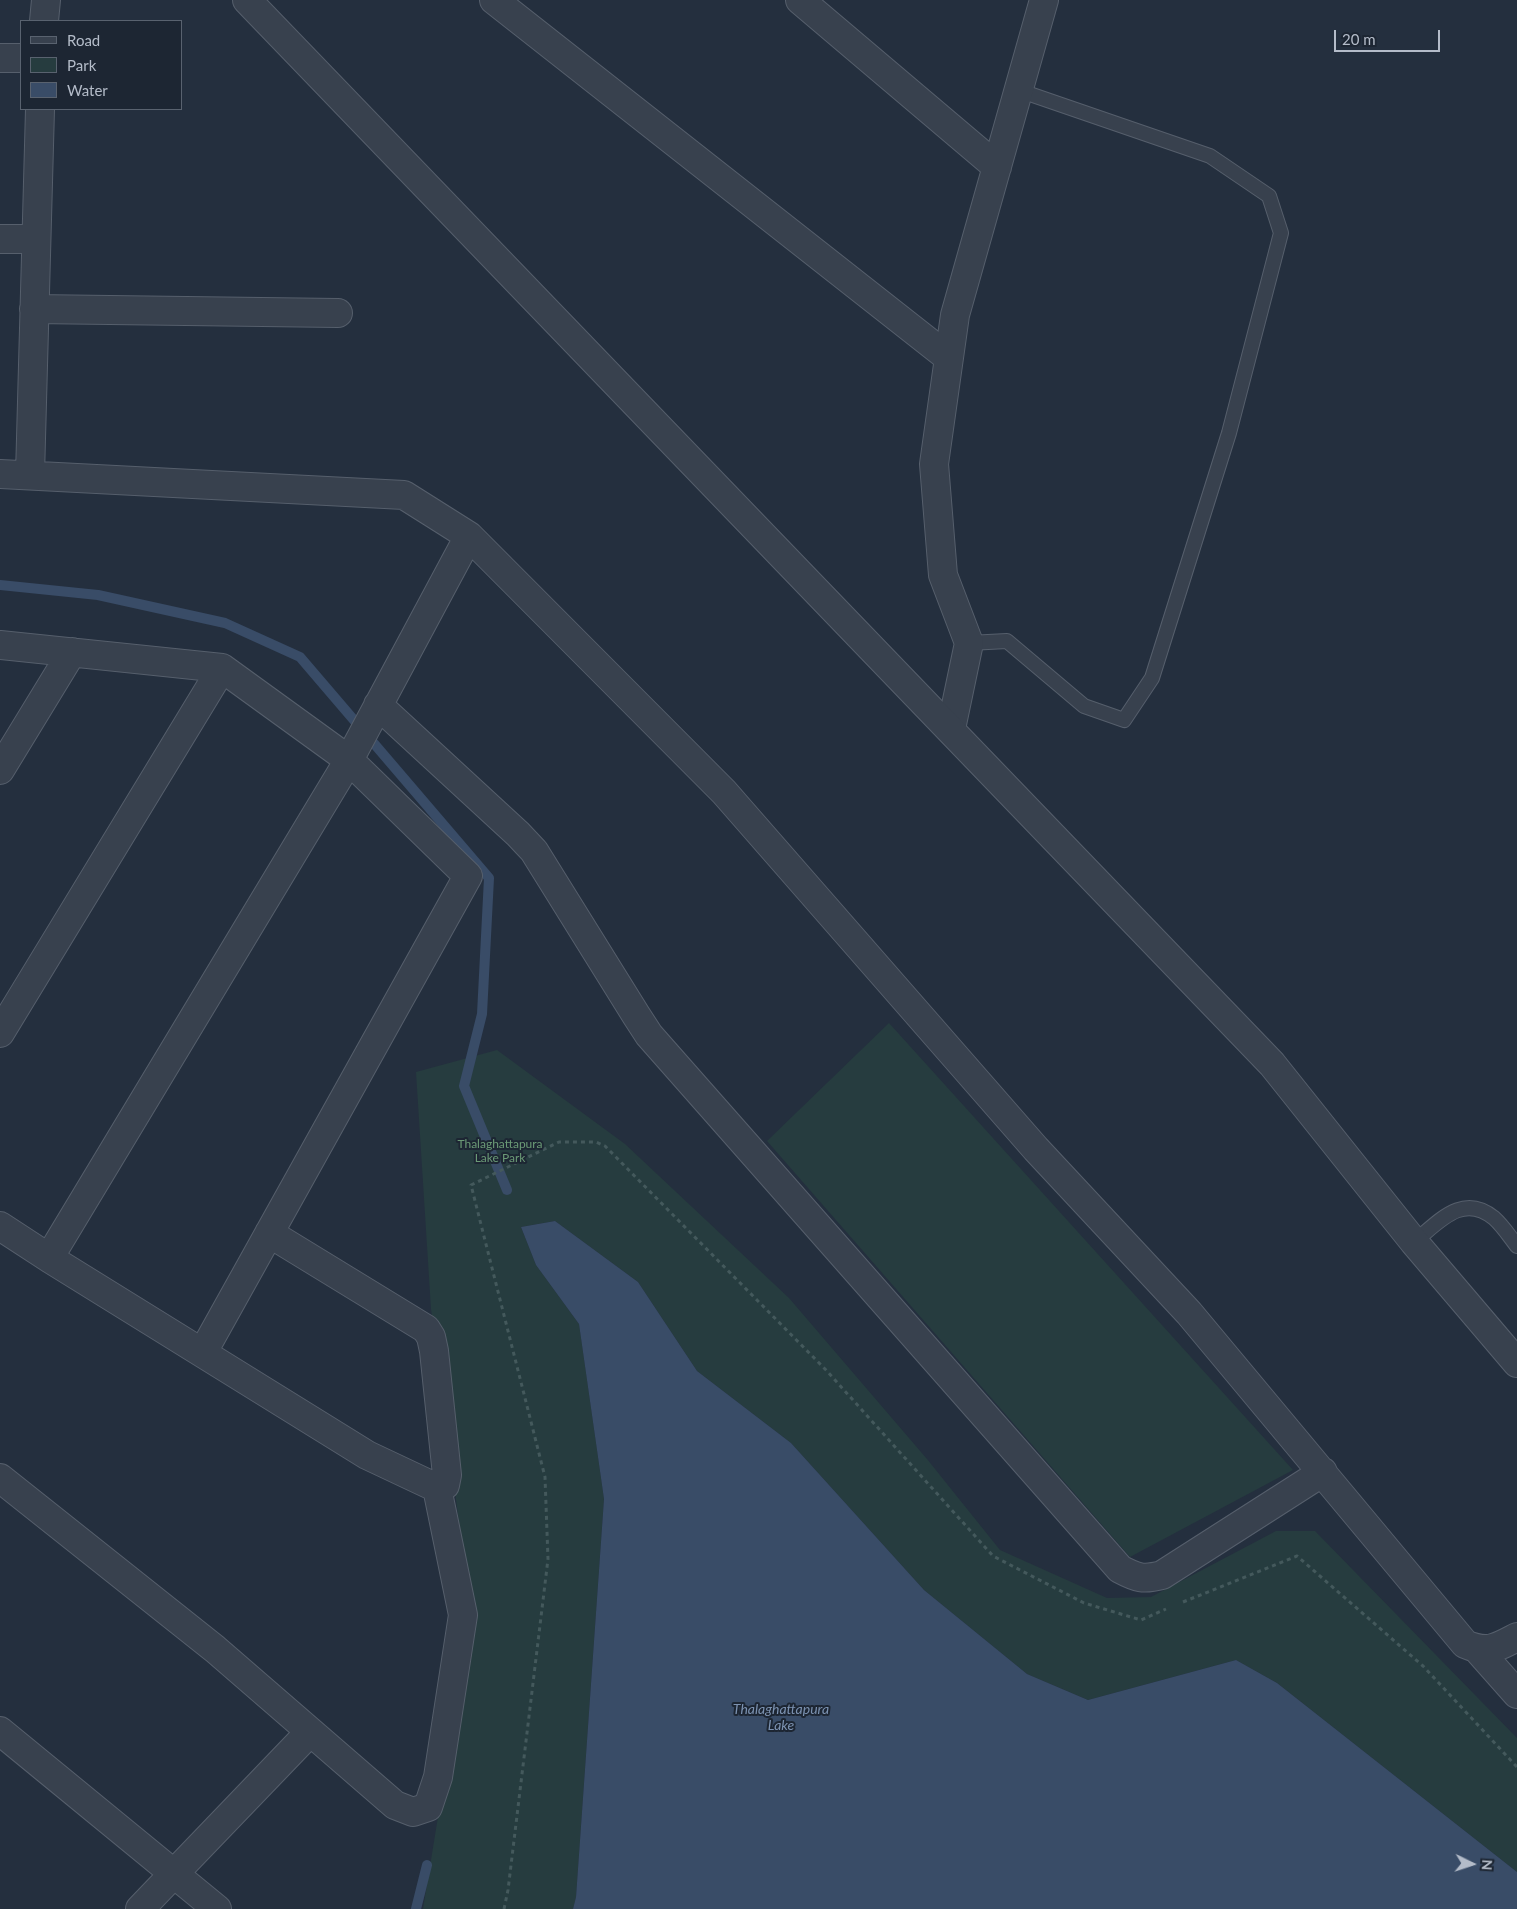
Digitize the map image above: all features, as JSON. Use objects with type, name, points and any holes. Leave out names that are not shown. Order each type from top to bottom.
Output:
[{"type":"street","points":[[44,20],[46,0]]},
{"type":"street","points":[[247,0],[1272,1064],[1414,1242],[1517,1363]]},
{"type":"street","points":[[494,0],[949,358]]},
{"type":"street","points":[[800,0],[997,167]]},
{"type":"street","points":[[951,729],[969,642],[943,575],[934,464],[955,315],[1044,0]]},
{"type":"street","points":[[0,58],[20,58]]},
{"type":"street","points":[[30,475],[40,110]]},
{"type":"street","points":[[0,239],[36,239]]},
{"type":"street","points":[[34,309],[338,313]]},
{"type":"street","points":[[0,474],[404,495],[469,536],[724,792],[1036,1149],[1189,1313],[1465,1644],[1478,1650],[1517,1694]]},
{"type":"street","points":[[49,1258],[349,760],[469,536]]},
{"type":"street","points":[[0,645],[222,668],[349,760],[468,876],[202,1352]]},
{"type":"street","points":[[0,770],[72,652]]},
{"type":"street","points":[[0,1033],[222,668]]},
{"type":"street","points":[[378,705],[534,851],[630,1007],[650,1035],[1120,1569],[1135,1577],[1148,1579],[1162,1575],[1323,1472]]},
{"type":"street","points":[[0,1226],[367,1455],[437,1488],[445,1485],[447,1475],[434,1351],[431,1337],[426,1329],[269,1233]]},
{"type":"street","points":[[0,1478],[215,1649],[395,1806],[413,1812],[428,1807],[438,1777],[463,1615],[437,1488]]},
{"type":"street","points":[[1478,1650],[1493,1650],[1517,1637]]},
{"type":"street","points":[[0,1731],[217,1909]]},
{"type":"street","points":[[140,1909],[310,1732]]},
{"type":"lane","points":[[969,642],[1007,641],[1084,706],[1124,720],[1152,678],[1229,433],[1281,233],[1269,196],[1210,156],[1018,90]]},
{"type":"lane","points":[[1414,1242],[1453,1210],[1464,1207],[1478,1209],[1494,1218],[1517,1246]]},
{"type":"path","points":[[504,1909],[508,1890],[548,1559],[545,1477],[471,1185],[515,1163]]},
{"type":"green space","points":[[889,1023],[1293,1470],[1130,1557],[767,1141]]},
{"type":"green space","name":"Thalaghattapura Lake Park","points":[[497,1050],[625,1144],[789,1298],[927,1459],[1000,1550],[1107,1598],[1151,1597],[1276,1531],[1315,1531],[1517,1738],[1517,1872],[1277,1683],[1236,1660],[1088,1700],[1027,1674],[924,1590],[791,1443],[697,1371],[638,1282],[555,1221],[521,1227],[536,1265],[579,1324],[604,1499],[576,1897],[573,1909],[423,1909],[471,1614],[431,1309],[416,1072]]},
{"type":"water","name":"Thalaghattapura Lake","points":[[555,1221],[638,1282],[697,1371],[791,1443],[924,1590],[1027,1674],[1088,1700],[1236,1660],[1277,1683],[1517,1872],[1517,1909],[573,1909],[576,1897],[604,1499],[579,1324],[536,1265],[521,1227]]},
{"type":"waterway","points":[[0,585],[98,595],[225,623],[300,657],[489,878],[482,1014],[464,1086],[507,1190]]},
{"type":"waterway","points":[[416,1909],[427,1865]]}]
